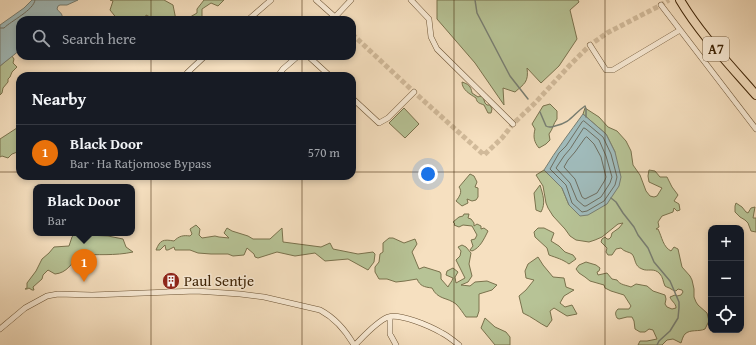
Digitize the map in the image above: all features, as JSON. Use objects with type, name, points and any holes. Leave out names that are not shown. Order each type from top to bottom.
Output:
[{"type":"main road","name":"A7","points":[[680,0],[697,26],[756,95]]},
{"type":"street","points":[[253,16],[271,0]]},
{"type":"street","points":[[316,0],[330,16]]},
{"type":"street","points":[[336,16],[351,0]]},
{"type":"street","points":[[411,0],[429,19],[431,37],[437,49],[513,124]]},
{"type":"street","points":[[661,5],[756,129]]},
{"type":"street","points":[[590,44],[606,70],[613,70],[680,30]]},
{"type":"street","points":[[187,72],[200,60]]},
{"type":"street","points":[[281,72],[293,60]]},
{"type":"street","points":[[312,60],[326,72]]},
{"type":"street","points":[[356,104],[379,123],[388,118],[414,92]]},
{"type":"street","points":[[0,329],[25,308],[47,296],[63,294],[92,296],[196,291],[264,297],[320,310],[337,322],[354,345],[383,320],[390,316],[396,316],[423,324],[442,333],[460,345]]},
{"type":"street","points":[[390,316],[390,334],[396,345]]},
{"type":"green space","points":[[110,0],[164,0],[173,5],[175,16],[115,16],[110,10],[113,1]]},
{"type":"green space","points":[[204,0],[224,0],[218,6],[211,3],[202,9],[202,16],[192,16],[197,13],[197,9]]},
{"type":"green space","points":[[437,0],[578,0],[579,2],[570,10],[577,39],[559,66],[541,83],[527,68],[526,80],[515,92],[503,88],[504,105],[475,63],[437,19]]},
{"type":"green space","points":[[12,56],[14,59],[13,63],[17,67],[12,72],[0,95],[0,66]]},
{"type":"green space","points":[[462,82],[469,86],[472,93],[478,97],[483,97],[485,103],[490,105],[492,109],[491,113],[488,113],[484,105],[478,103],[476,98],[465,90]]},
{"type":"green space","points":[[550,104],[557,111],[557,119],[549,134],[550,140],[539,148],[535,141],[535,129],[532,124],[543,106]]},
{"type":"green space","points":[[404,108],[419,124],[405,138],[389,123]]},
{"type":"green space","points":[[585,108],[599,117],[608,127],[617,131],[626,141],[631,151],[633,165],[640,175],[646,191],[650,196],[657,196],[662,188],[649,182],[649,170],[655,171],[660,177],[667,177],[678,195],[674,201],[679,204],[680,210],[677,211],[674,208],[673,212],[662,216],[658,222],[659,227],[656,229],[658,229],[664,244],[668,249],[671,251],[674,247],[678,249],[682,267],[692,280],[696,302],[707,313],[708,317],[708,323],[705,329],[687,332],[681,343],[673,339],[667,340],[662,345],[638,345],[640,341],[657,339],[653,330],[649,329],[645,332],[640,332],[635,329],[632,317],[617,318],[616,311],[618,309],[629,309],[631,306],[624,295],[605,288],[604,285],[590,281],[576,269],[579,265],[586,262],[596,265],[600,268],[597,272],[598,275],[607,273],[612,279],[631,287],[636,284],[647,286],[653,291],[665,295],[665,304],[667,307],[672,309],[676,308],[670,297],[681,295],[683,292],[682,290],[678,289],[674,291],[666,286],[658,272],[639,268],[632,254],[621,248],[616,249],[612,255],[608,255],[606,252],[607,248],[601,242],[602,239],[605,237],[609,239],[612,233],[623,223],[618,224],[602,237],[595,240],[589,242],[576,240],[570,236],[548,208],[543,186],[536,175],[544,170],[562,188],[569,205],[580,216],[615,152],[606,134],[583,114]]},
{"type":"green space","points":[[16,129],[16,152],[8,158],[2,156],[0,157],[0,139]]},
{"type":"green space","points":[[470,174],[474,176],[477,182],[475,187],[478,188],[478,197],[476,200],[472,201],[467,199],[468,203],[462,206],[456,201],[461,193],[459,187]]},
{"type":"green space","points":[[540,185],[544,202],[541,212],[536,210],[534,193]]},
{"type":"green space","points":[[736,203],[748,213],[751,208],[755,207],[753,218],[756,218],[756,232],[751,231],[748,223],[735,212]]},
{"type":"green space","points":[[464,214],[469,214],[468,218],[474,223],[474,226],[477,224],[481,226],[481,229],[484,228],[488,231],[480,245],[472,251],[470,250],[473,246],[471,240],[475,239],[477,235],[472,226],[463,225],[459,227],[454,225],[455,224],[453,222]]},
{"type":"green space","points":[[196,225],[200,229],[199,235],[202,238],[215,236],[229,238],[224,233],[227,228],[253,239],[270,239],[282,228],[283,242],[321,247],[330,243],[333,249],[358,254],[373,252],[375,254],[374,262],[368,270],[348,259],[325,261],[315,253],[295,256],[277,252],[258,258],[255,257],[254,254],[247,248],[244,255],[233,256],[228,254],[198,253],[190,250],[175,250],[174,247],[166,250],[165,245],[160,250],[156,250],[162,241],[174,241],[181,236],[190,236],[192,234],[190,229]]},
{"type":"green space","points":[[538,228],[544,228],[554,233],[551,241],[565,252],[573,255],[576,259],[569,264],[549,255],[547,248],[535,237],[534,232]]},
{"type":"green space","points":[[108,236],[123,239],[126,247],[133,252],[79,255],[63,272],[55,274],[48,270],[43,275],[42,279],[33,287],[34,290],[29,288],[25,289],[27,288],[27,283],[36,271],[42,259],[54,247],[69,246],[72,237]]},
{"type":"green space","points":[[389,238],[393,238],[404,243],[415,239],[417,244],[412,252],[419,269],[424,267],[440,272],[441,279],[448,287],[453,278],[446,275],[447,271],[453,268],[458,272],[455,277],[456,283],[465,278],[456,260],[460,256],[461,251],[458,247],[462,245],[466,247],[471,253],[469,264],[472,276],[468,282],[461,285],[470,286],[475,282],[487,281],[497,285],[492,290],[479,294],[479,311],[477,317],[466,317],[456,304],[437,295],[432,288],[423,286],[417,279],[396,282],[387,279],[379,279],[375,272],[375,267],[379,262],[380,254],[383,252],[383,243]]},
{"type":"green space","points":[[538,257],[553,277],[564,278],[566,287],[574,290],[564,296],[560,303],[565,307],[572,305],[577,314],[567,316],[554,308],[550,311],[552,320],[547,327],[523,313],[519,296],[534,280],[526,278],[525,271],[528,264]]},
{"type":"green space","points":[[485,318],[495,327],[506,332],[510,337],[510,345],[495,345],[481,328]]},
{"type":"water","points":[[32,0],[78,0],[67,5],[58,6],[57,9],[62,16],[16,16],[16,53],[0,66],[0,25],[24,8]]},
{"type":"water","points":[[583,114],[606,134],[615,152],[621,177],[619,186],[607,204],[588,215],[580,216],[569,205],[562,188],[544,170]]},
{"type":"waterway","points":[[475,0],[477,13],[510,76],[528,99]]},
{"type":"waterway","points":[[540,112],[546,126],[549,127],[565,123],[585,106],[586,117]]},
{"type":"waterway","points":[[611,198],[616,202],[634,227],[648,248],[654,262],[670,281],[679,302],[678,318],[670,331],[659,341],[657,345]]},
{"type":"tunnel","points":[[356,38],[484,155],[590,45],[607,33],[669,0]]},
{"type":"place","name":"Paul Sentje","points":[[171,281]]},
{"type":"place","name":"Black Door","points":[[84,282]]}]
